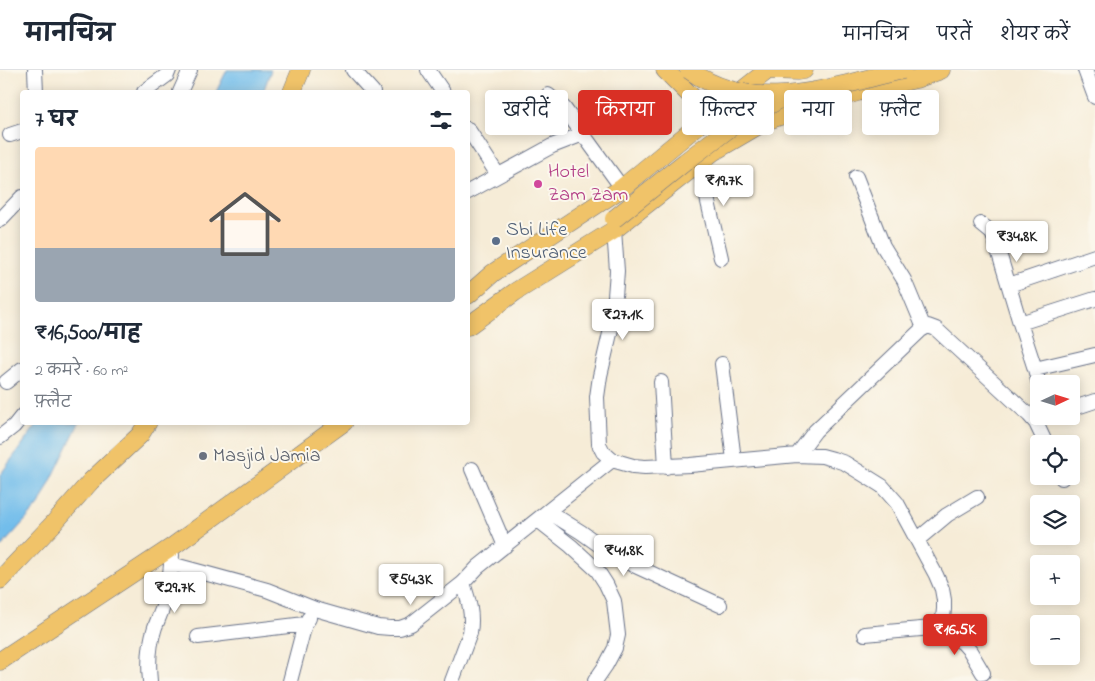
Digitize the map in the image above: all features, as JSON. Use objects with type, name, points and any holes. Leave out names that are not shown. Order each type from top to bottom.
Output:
[{"type":"main road","points":[[293,90],[301,70]]},
{"type":"main road","points":[[666,70],[688,90]]},
{"type":"main road","points":[[674,70],[697,90]]},
{"type":"main road","points":[[689,70],[706,80],[737,92],[751,95],[784,96]]},
{"type":"main road","points":[[742,90],[767,70],[804,70]]},
{"type":"main road","points":[[817,90],[903,70]]},
{"type":"main road","points":[[470,324],[483,314],[490,301],[496,296],[568,250],[614,224],[713,152],[766,121],[803,108],[858,92],[916,79],[941,70]]},
{"type":"main road","points":[[614,224],[705,146],[735,124],[784,97]]},
{"type":"main road","points":[[470,292],[493,273],[622,188],[686,135]]},
{"type":"main road","points":[[661,155],[682,176]]},
{"type":"main road","points":[[0,580],[91,482],[140,435],[146,425]]},
{"type":"main road","points":[[0,661],[172,556],[340,425]]},
{"type":"street","points":[[35,70],[36,90]]},
{"type":"street","points":[[181,90],[190,70]]},
{"type":"street","points":[[352,70],[371,90]]},
{"type":"street","points":[[428,70],[442,90]]},
{"type":"street","points":[[1085,70],[1095,98]]},
{"type":"street","points":[[146,90],[168,72]]},
{"type":"street","points":[[162,90],[168,72]]},
{"type":"street","points":[[568,113],[578,127]]},
{"type":"street","points":[[470,132],[498,175]]},
{"type":"street","points":[[470,191],[552,146],[580,135]]},
{"type":"street","points":[[584,135],[622,188]]},
{"type":"street","points":[[699,163],[721,258]]},
{"type":"street","points":[[856,176],[884,246],[904,280],[924,328]]},
{"type":"street","points":[[0,220],[20,199]]},
{"type":"street","points":[[614,224],[617,272],[614,309],[597,397],[599,444],[603,452],[612,460],[633,466],[666,467],[797,455],[822,456],[833,459],[859,472],[882,486],[897,503],[936,575],[944,600],[943,618],[939,626]]},
{"type":"street","points":[[981,224],[992,233],[995,240],[1037,375]]},
{"type":"street","points":[[1009,286],[1095,256]]},
{"type":"street","points":[[1020,323],[1095,299]]},
{"type":"street","points":[[797,455],[815,431],[928,326],[936,329],[1029,416],[1036,423],[1042,435]]},
{"type":"street","points":[[1035,369],[1095,355]]},
{"type":"street","points":[[722,364],[734,460]]},
{"type":"street","points":[[6,382],[20,371]]},
{"type":"street","points":[[661,382],[666,467]]},
{"type":"street","points":[[1080,406],[1095,401]]},
{"type":"street","points":[[0,437],[20,418]]},
{"type":"street","points":[[150,681],[148,664],[150,647],[166,598],[172,556],[315,609],[378,627],[400,628],[411,624],[463,582],[478,566],[612,460]]},
{"type":"street","points":[[472,469],[505,546]]},
{"type":"street","points":[[917,540],[947,515],[977,497]]},
{"type":"street","points":[[543,516],[581,532],[616,557],[720,605]]},
{"type":"street","points":[[543,516],[597,570],[614,601],[618,635],[616,648],[595,681]]},
{"type":"street","points":[[452,681],[472,625],[470,603],[463,582]]},
{"type":"street","points":[[290,681],[305,624],[315,609]]},
{"type":"street","points":[[198,637],[305,624]]},
{"type":"street","points":[[865,634],[939,626],[963,643],[970,651],[983,674]]},
{"type":"water","points":[[227,70],[271,70],[264,90],[217,90]]},
{"type":"water","points":[[37,425],[78,425],[39,505],[0,548],[0,475]]},
{"type":"place","name":"Hotel Zam Zam","points":[[538,184]]},
{"type":"place","name":"Sbi Life Insurance","points":[[496,241]]},
{"type":"place","name":"Masjid Jamia","points":[[203,456]]}]
